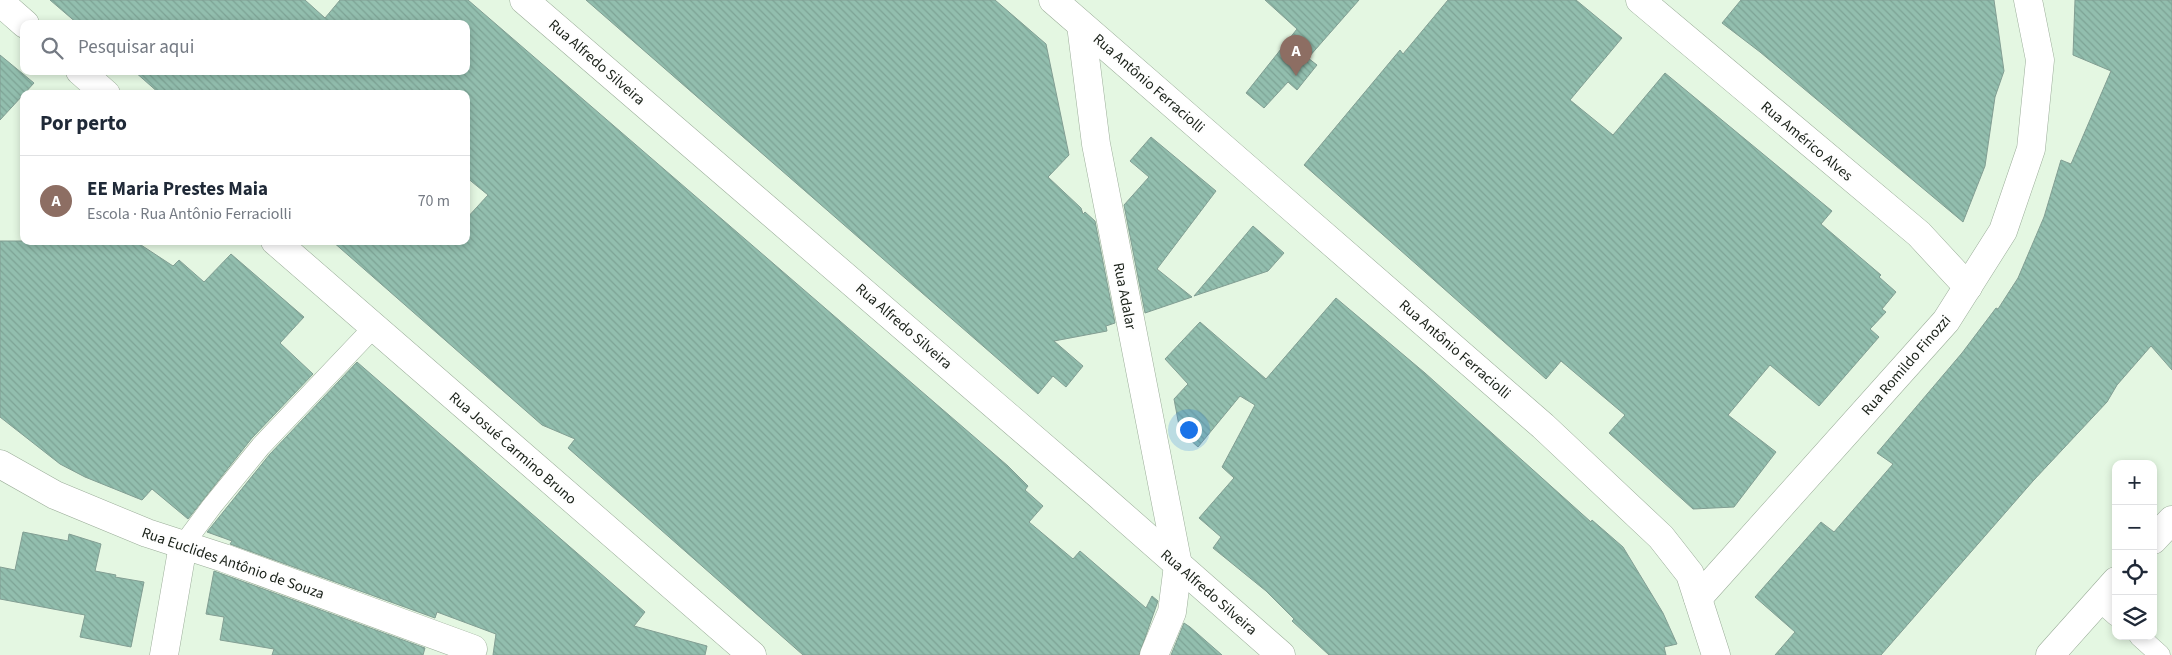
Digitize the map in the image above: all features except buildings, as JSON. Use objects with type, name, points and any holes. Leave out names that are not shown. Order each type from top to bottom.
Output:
[{"type":"street","name":"Rua Alfredo Silveira","points":[[524,0],[1092,488],[1282,655]]},
{"type":"street","name":"Rua Antônio Ferraciolli","points":[[1053,0],[1543,426],[1661,537],[1690,574],[1716,655]]},
{"type":"street","name":"Rua Américo Alves","points":[[1640,0],[1919,234],[1968,287]]},
{"type":"street","name":"Rua Romildo Finozzi","points":[[1698,598],[1946,321],[2004,231],[2031,149],[2040,60],[2028,0]]},
{"type":"street","points":[[0,2],[20,20]]},
{"type":"street","name":"Rua Adalar","points":[[1081,25],[1096,144],[1178,565],[1172,612],[1154,655]]},
{"type":"street","points":[[85,75],[101,90]]},
{"type":"street","name":"Rua Josué Carmino Bruno","points":[[280,245],[752,655]]},
{"type":"street","name":"Rua Euclides Antônio de Souza","points":[[0,464],[55,495],[146,533],[473,649]]},
{"type":"street","points":[[2157,536],[2172,520]]},
{"type":"street","points":[[164,655],[183,545]]},
{"type":"street","points":[[2050,655],[2110,599]]},
{"type":"lane","points":[[183,545],[261,446],[374,327]]},
{"type":"lane","points":[[2143,640],[2160,655]]},
{"type":"place","name":"EE Maria Prestes Maia","points":[[1296,76]]}]
